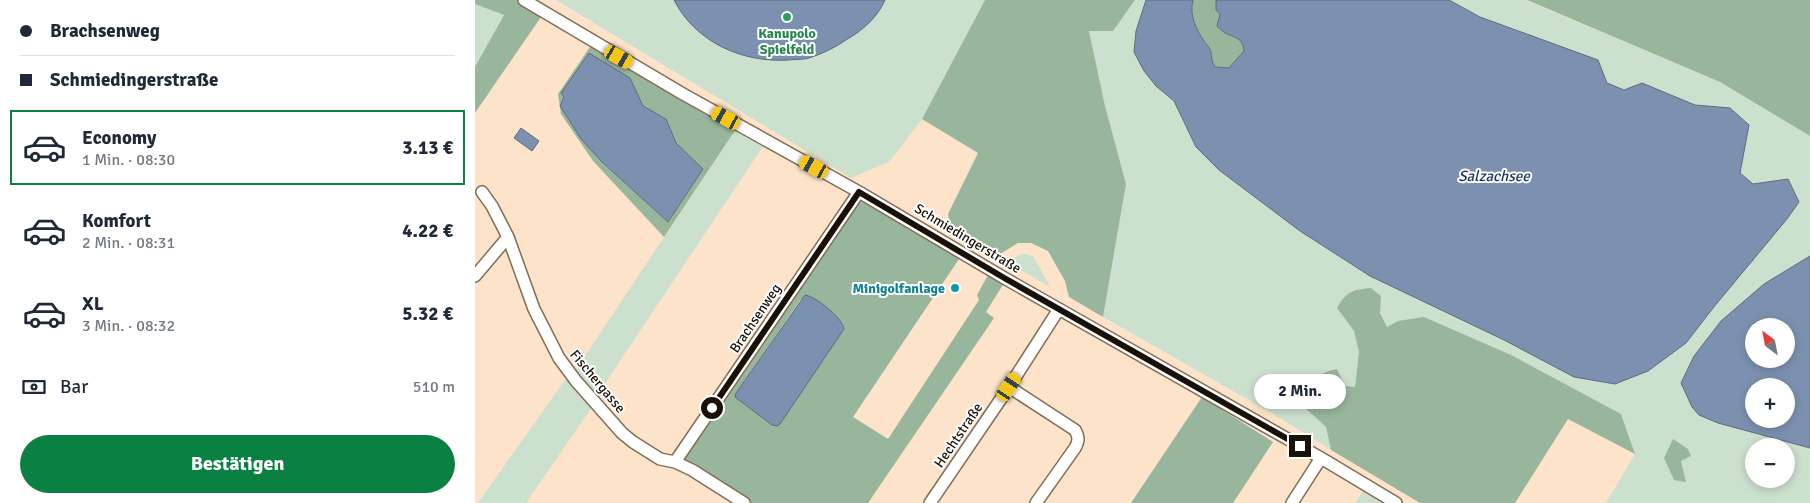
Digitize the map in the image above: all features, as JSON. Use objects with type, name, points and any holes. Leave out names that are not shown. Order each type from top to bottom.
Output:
[{"type":"street","name":"Schmiedingerstraße","points":[[524,0],[677,90],[859,192],[1396,503]]},
{"type":"street","name":"Fischergasse","points":[[482,192],[509,237],[534,309],[565,366],[576,381],[622,433],[633,442],[661,459],[675,462],[692,470],[745,503]]},
{"type":"street","name":"Brachsenweg","points":[[675,462],[859,192]]},
{"type":"street","points":[[475,276],[509,237]]},
{"type":"street","name":"Hechtstraße","points":[[930,503],[1009,387],[1059,309]]},
{"type":"street","points":[[1009,387],[1075,430],[1078,436],[1079,443],[1037,503]]},
{"type":"street","points":[[1292,503],[1321,458]]},
{"type":"green space","points":[[475,0],[519,0],[543,14],[475,113],[475,67],[504,15],[475,4]]},
{"type":"green space","points":[[556,0],[985,0],[922,119],[890,161],[851,178]]},
{"type":"green space","points":[[985,0],[1135,0],[1113,31],[1089,31],[1105,106],[1126,184],[1103,317],[1069,297],[1065,281],[1048,251],[1031,243],[1018,243],[1000,254],[975,247],[951,233],[948,214],[978,153],[922,119]]},
{"type":"green space","points":[[1135,0],[1146,0],[1136,31],[1156,86],[1174,101],[1196,147],[1219,170],[1300,231],[1370,276],[1504,340],[1574,377],[1686,343],[1787,219],[1788,179],[1753,184],[1740,173],[1749,126],[1730,108],[1695,105],[1642,83],[1624,90],[1607,83],[1449,0],[1525,0],[1720,82],[1810,136],[1810,256],[1764,284],[1747,318],[1745,318],[1745,323],[1700,415],[1718,423],[1773,438],[1745,438],[1745,488],[1795,488],[1795,444],[1810,448],[1810,503],[1606,503],[1635,454],[1621,414],[1387,328],[1380,313],[1381,296],[1337,308],[1354,331],[1359,352],[1355,387],[1345,387],[1326,427],[1331,450],[1270,412],[1103,317],[1126,184],[1105,106],[1089,30],[1113,31]]},
{"type":"green space","points":[[1193,0],[1216,0],[1216,10],[1220,14],[1227,34],[1241,42],[1244,51],[1230,68],[1215,67],[1210,51],[1194,22]]},
{"type":"green space","points":[[1527,0],[1810,0],[1810,136],[1720,82]]},
{"type":"green space","points":[[475,4],[504,15],[475,67]]},
{"type":"green space","points":[[592,44],[736,129],[664,237],[593,161],[561,114],[558,94]],"holes":[[[630,78],[643,107],[666,119],[676,143],[703,169],[668,222],[602,162],[560,106],[564,97]]]},
{"type":"green space","points":[[736,129],[764,145],[596,397],[592,407],[526,503],[478,503],[565,380],[575,371]]},
{"type":"green space","points":[[862,202],[878,208],[959,259],[853,417],[888,439],[979,300],[977,295],[988,275],[1004,283],[986,312],[994,318],[868,503],[750,503],[683,461],[683,457],[856,204]],"holes":[[[801,299],[772,425],[736,397],[736,393]]]},
{"type":"green space","points":[[1025,254],[1033,256],[1050,287],[1012,265],[1016,257]]},
{"type":"green space","points":[[1371,288],[1381,296],[1380,313],[1387,327],[1398,321],[1424,317],[1511,355],[1621,414],[1635,454],[1568,419],[1515,503],[1420,503],[1331,450],[1326,427],[1301,404],[1313,381],[1329,371],[1337,369],[1345,386],[1355,387],[1359,352],[1354,331],[1337,308],[1351,292]]},
{"type":"green space","points":[[1202,397],[1273,442],[1233,503],[1131,503]]},
{"type":"green space","points":[[1673,439],[1688,449],[1691,456],[1681,461],[1686,482],[1674,480],[1664,458]]},
{"type":"green space","points":[[1363,491],[1382,503],[1355,503]]},
{"type":"water","points":[[674,0],[885,0],[869,23],[858,32],[821,54],[806,59],[772,60],[738,54],[708,39],[683,15]]},
{"type":"water","name":"Salzachsee","points":[[1146,0],[1193,0],[1194,22],[1210,51],[1215,67],[1229,68],[1244,51],[1239,39],[1217,26],[1220,14],[1216,10],[1216,0],[1449,0],[1480,17],[1598,60],[1607,83],[1624,90],[1642,83],[1695,105],[1730,108],[1749,125],[1740,173],[1753,184],[1788,179],[1799,202],[1686,343],[1648,371],[1615,384],[1574,377],[1504,340],[1370,276],[1300,231],[1219,170],[1196,147],[1174,101],[1156,86],[1144,71],[1134,52],[1136,31]]},
{"type":"water","points":[[589,53],[630,78],[643,106],[666,119],[676,143],[703,169],[668,222],[602,162],[581,139],[560,106],[564,97],[561,93]]},
{"type":"water","points":[[521,128],[539,141],[532,151],[514,138]]},
{"type":"water","points":[[1810,256],[1810,448],[1795,444],[1795,438],[1773,438],[1718,423],[1699,415],[1692,407],[1681,383],[1694,356],[1721,321],[1764,284]]},
{"type":"water","points":[[805,295],[810,296],[828,308],[839,319],[844,329],[780,424],[777,426],[772,425],[735,397],[736,393]]},
{"type":"place","name":"Kanupolo Spielfeld","points":[[787,17]]},
{"type":"place","name":"Minigolfanlage","points":[[955,288]]},
{"type":"route","points":[[712,408],[859,192],[1006,279],[1300,446]]}]
